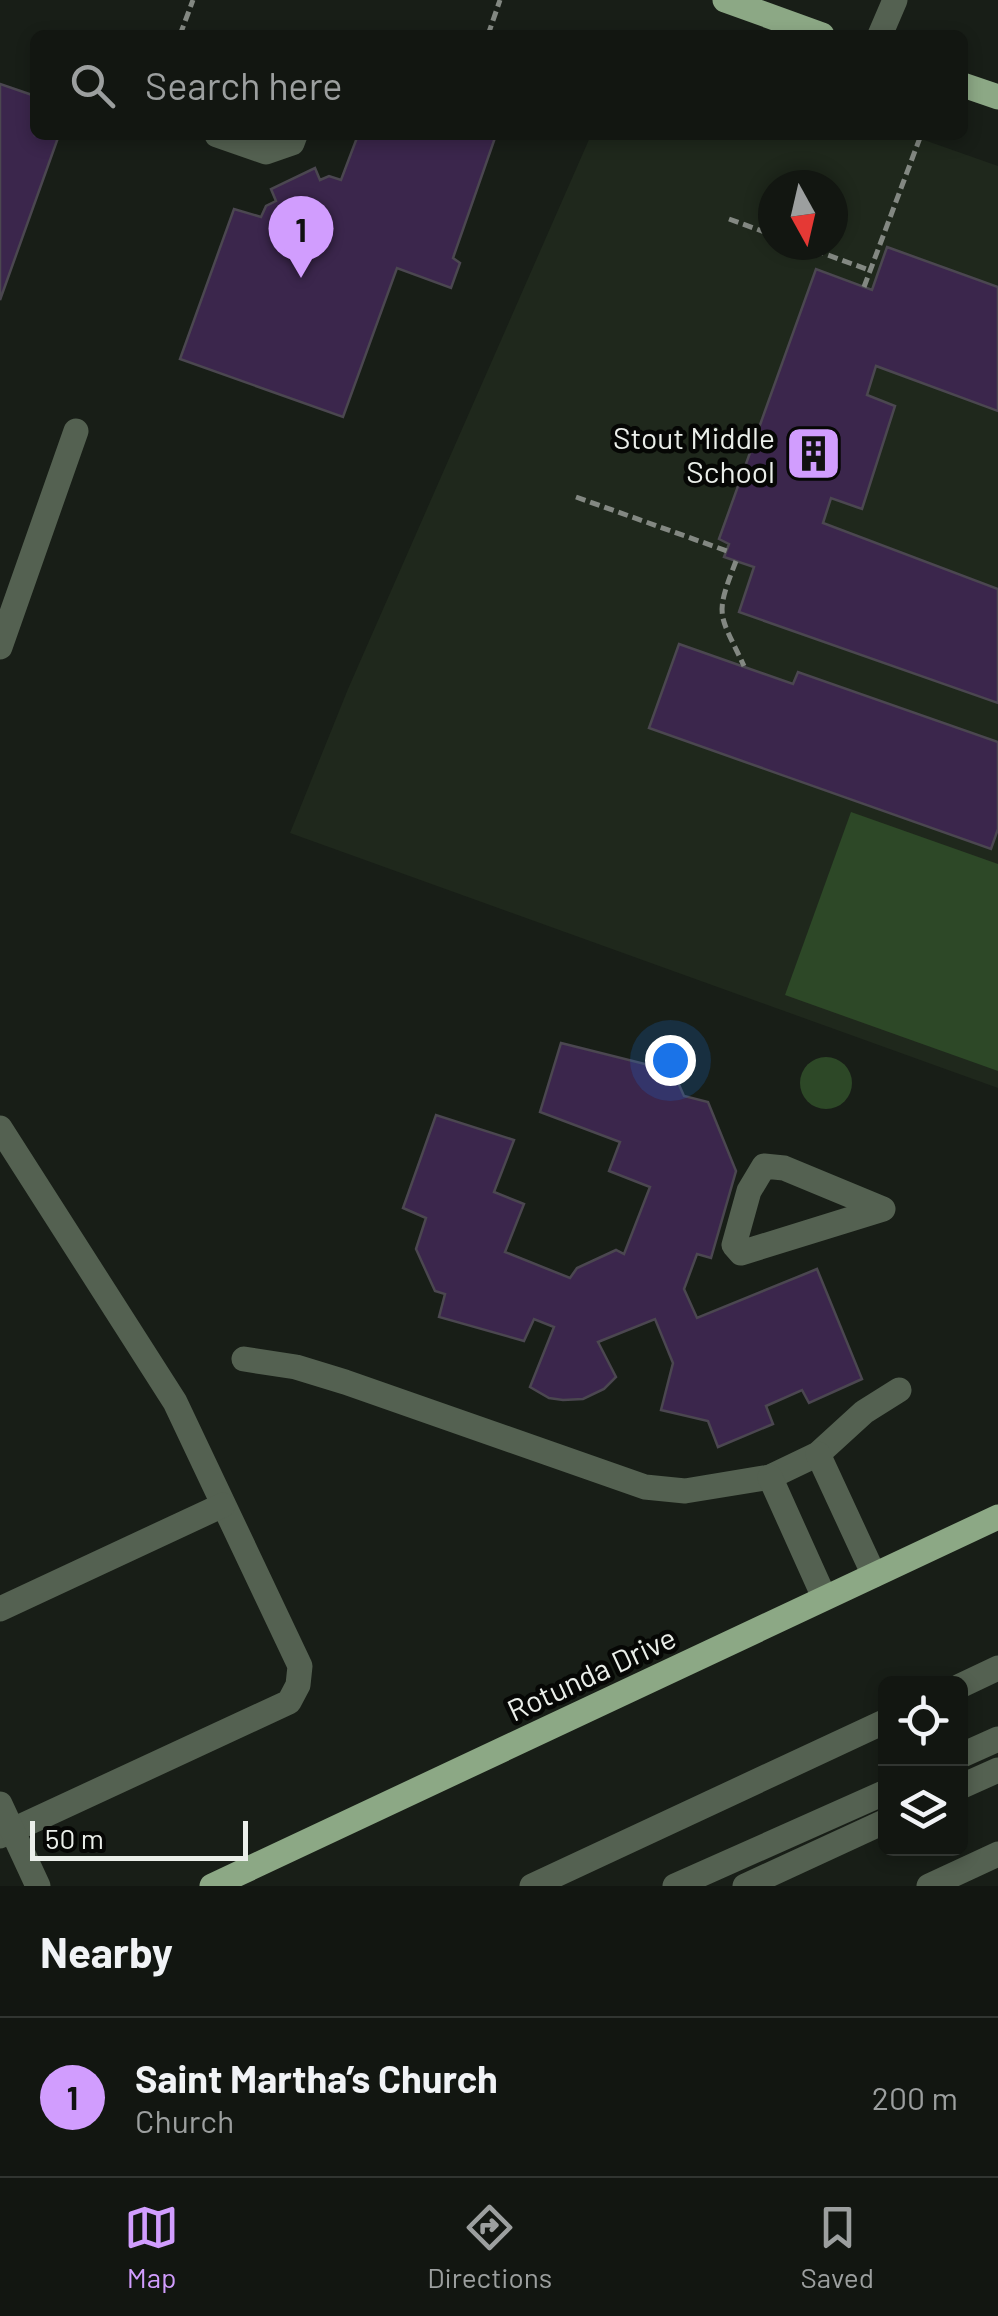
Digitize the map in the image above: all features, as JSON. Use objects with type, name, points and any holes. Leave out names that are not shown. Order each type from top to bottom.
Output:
[{"type":"main road","points":[[725,0],[808,30]]},
{"type":"main road","points":[[968,87],[998,97]]},
{"type":"main road","name":"Rotunda Drive","points":[[212,1886],[998,1517]]},
{"type":"street","points":[[882,30],[896,0]]},
{"type":"street","points":[[231,140],[266,152],[294,140]]},
{"type":"street","points":[[0,647],[76,431]]},
{"type":"street","points":[[0,1128],[175,1402],[300,1666],[298,1686],[289,1702],[6,1833]]},
{"type":"street","points":[[764,1166],[784,1168],[883,1208],[741,1254],[734,1244],[749,1191],[764,1166]]},
{"type":"street","points":[[244,1359],[296,1367],[328,1377],[645,1487],[685,1491],[770,1477],[818,1454],[864,1412],[898,1390]]},
{"type":"street","points":[[818,1454],[874,1575]]},
{"type":"street","points":[[770,1477],[824,1597]]},
{"type":"street","points":[[0,1609],[224,1505]]},
{"type":"street","points":[[968,1682],[998,1668]]},
{"type":"street","points":[[532,1886],[878,1725]]},
{"type":"street","points":[[968,1752],[998,1739]]},
{"type":"street","points":[[968,1783],[998,1770]]},
{"type":"street","points":[[675,1886],[878,1796]]},
{"type":"street","points":[[0,1804],[6,1833],[38,1886]]},
{"type":"street","points":[[745,1886],[878,1826]]},
{"type":"street","points":[[929,1886],[998,1854]]},
{"type":"path","points":[[182,30],[193,0]]},
{"type":"path","points":[[490,30],[500,0]]},
{"type":"path","points":[[864,287],[919,140]]},
{"type":"path","points":[[729,219],[758,230]]},
{"type":"path","points":[[841,260],[869,270]]},
{"type":"path","points":[[576,496],[727,550]]},
{"type":"path","points":[[736,561],[719,613],[744,666]]},
{"type":"shaded area","points":[[589,140],[924,140],[998,166],[998,1088],[290,833],[348,689]]},
{"type":"green space","points":[[851,812],[998,864],[998,1071],[785,995]]},
{"type":"green space","points":[[826,1057],[844,1065],[852,1083],[844,1101],[826,1109],[808,1101],[800,1083],[808,1065]]},
{"type":"building","points":[[0,84],[30,94],[30,140],[57,140],[0,300]]},
{"type":"building","points":[[356,140],[494,140],[453,258],[460,263],[451,288],[397,268],[343,417],[180,359],[234,209],[261,217],[266,206],[276,201],[271,189],[315,168],[320,180],[329,176],[341,180]]},
{"type":"building","name":"Stout Middle School","points":[[887,247],[998,287],[998,411],[876,366],[867,395],[895,406],[862,509],[831,498],[823,523],[998,589],[998,703],[739,612],[754,567],[724,557],[729,544],[719,539],[816,269],[872,290]]},
{"type":"building","points":[[679,644],[793,684],[798,672],[998,742],[998,829],[991,849],[649,728]]},
{"type":"building","points":[[561,1043],[673,1071],[684,1096],[708,1102],[736,1171],[711,1258],[697,1254],[684,1289],[697,1318],[817,1269],[862,1379],[809,1403],[802,1390],[766,1406],[773,1424],[718,1447],[708,1421],[661,1410],[673,1363],[655,1319],[598,1342],[616,1377],[604,1389],[583,1399],[563,1400],[549,1398],[530,1387],[554,1327],[534,1319],[524,1341],[439,1317],[445,1294],[435,1291],[416,1249],[426,1218],[403,1208],[436,1115],[514,1140],[494,1192],[524,1204],[505,1252],[570,1278],[577,1268],[616,1250],[624,1254],[650,1187],[609,1171],[620,1142],[540,1112]]},
{"type":"place","name":"Saint Martha’s Church","points":[[301,278]]},
{"type":"place","name":"Stout Middle School","points":[[814,454]]}]
